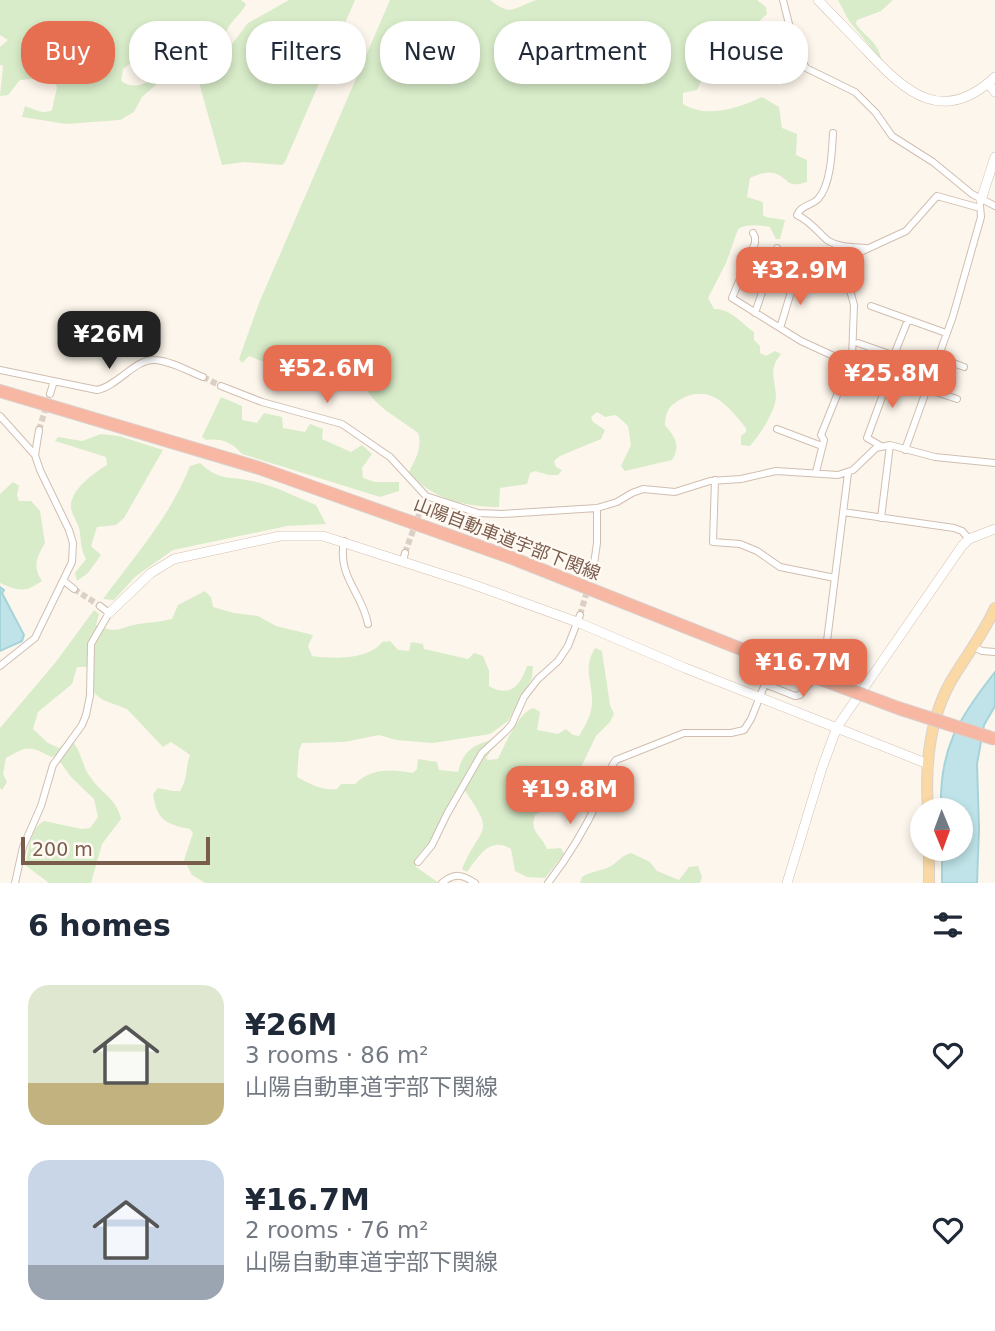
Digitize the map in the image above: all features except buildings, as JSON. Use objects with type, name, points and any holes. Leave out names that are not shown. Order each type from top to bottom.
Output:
[{"type":"highway","name":"山陽自動車道宇部下関線","points":[[0,391],[259,468],[500,554],[898,708],[995,739]]},
{"type":"main road","points":[[928,798],[928,764],[932,734],[944,695],[983,634],[995,608]]},
{"type":"main road","points":[[929,861],[929,883]]},
{"type":"street","points":[[783,0],[795,48],[806,68],[855,92],[876,113],[892,136],[943,169],[980,204]]},
{"type":"street","points":[[818,0],[893,79],[912,93],[926,99],[948,100],[972,94],[992,80],[995,92]]},
{"type":"street","points":[[833,133],[832,158],[821,196],[800,208],[797,215],[806,219],[827,239],[844,247],[866,248]]},
{"type":"street","points":[[905,450],[932,369],[954,316],[981,217],[980,204],[995,157]]},
{"type":"street","points":[[816,472],[824,440],[821,435],[851,365],[854,305],[845,268],[847,261],[866,248],[906,231],[937,196],[995,206]]},
{"type":"street","points":[[752,233],[755,243],[732,298],[802,341],[851,365],[957,399]]},
{"type":"street","points":[[755,313],[777,248]]},
{"type":"street","points":[[780,328],[795,279]]},
{"type":"street","points":[[871,306],[946,333]]},
{"type":"street","points":[[881,446],[867,438],[908,320]]},
{"type":"street","points":[[858,343],[932,369]]},
{"type":"street","points":[[937,357],[964,367]]},
{"type":"street","points":[[0,370],[97,390],[113,385],[141,362],[154,359],[203,377]]},
{"type":"street","points":[[50,394],[54,381]]},
{"type":"street","points":[[222,386],[262,402],[329,419],[352,429],[390,457],[426,496],[490,514],[597,508],[643,489],[675,492],[715,480],[741,479],[776,471],[838,475],[848,473],[881,446],[890,445],[935,457],[995,463]]},
{"type":"street","points":[[0,416],[35,455],[73,543],[72,562],[35,638],[0,666]]},
{"type":"street","points":[[777,429],[822,446]]},
{"type":"street","points":[[35,455],[39,430]]},
{"type":"street","points":[[881,517],[890,445]]},
{"type":"street","points":[[548,883],[581,835],[615,760],[684,733],[731,733],[744,730],[765,684],[795,696],[800,695],[824,665],[848,473]]},
{"type":"street","points":[[715,480],[713,542],[740,544],[757,551],[780,567],[835,578]]},
{"type":"street","points":[[423,503],[426,496]]},
{"type":"street","points":[[593,571],[597,543],[597,508]]},
{"type":"street","points":[[843,512],[954,528],[970,539]]},
{"type":"street","points":[[787,883],[837,727],[951,562],[970,539],[995,529]]},
{"type":"street","points":[[15,883],[23,847],[41,806],[53,765],[82,725],[86,715],[90,696],[91,644],[108,613],[150,573],[174,559],[280,536],[304,534],[344,541],[404,557],[579,618],[759,698],[928,764]]},
{"type":"street","points":[[344,541],[342,563],[362,604],[368,624]]},
{"type":"street","points":[[64,581],[74,589]]},
{"type":"street","points":[[100,606],[108,613]]},
{"type":"street","points":[[418,862],[432,845],[446,814],[482,753],[512,724],[524,697],[538,678],[558,662],[568,646],[579,618]]},
{"type":"street","points":[[974,647],[995,652]]},
{"type":"street","points":[[442,883],[454,875],[459,875],[474,883]]},
{"type":"green space","points":[[0,0],[241,0],[246,4],[232,23],[129,21],[129,64],[123,69],[121,81],[129,85],[157,84],[142,97],[134,112],[120,120],[66,124],[22,117],[25,106],[42,112],[52,110],[57,87],[55,84],[115,84],[115,21],[21,21],[21,80],[8,95],[0,96],[3,66],[0,65],[0,47],[8,40],[0,35]]},
{"type":"green space","points":[[289,0],[355,0],[346,21],[252,21]]},
{"type":"green space","points":[[390,0],[490,0],[508,10],[536,0],[757,0],[766,7],[767,14],[759,21],[685,21],[685,84],[700,84],[697,90],[683,93],[683,104],[702,111],[712,111],[733,108],[762,97],[779,107],[782,128],[797,134],[796,155],[807,160],[807,182],[791,184],[779,175],[771,173],[750,178],[747,197],[763,202],[763,215],[766,217],[785,220],[780,239],[776,239],[770,227],[758,225],[738,229],[726,263],[708,298],[714,309],[730,313],[754,332],[754,340],[760,346],[760,353],[766,356],[775,351],[781,354],[773,370],[776,396],[773,409],[750,446],[741,445],[741,436],[746,432],[746,428],[726,405],[710,396],[692,395],[674,404],[666,416],[665,425],[676,446],[672,460],[625,471],[621,466],[631,445],[628,426],[616,415],[605,417],[597,412],[591,417],[593,422],[605,430],[601,439],[554,461],[556,467],[562,470],[558,475],[535,471],[530,473],[527,484],[500,488],[499,507],[461,503],[438,495],[409,472],[419,448],[418,433],[379,404],[363,381],[344,375],[335,381],[326,381],[287,367],[276,367],[249,356],[242,363],[239,359],[259,303],[354,84],[366,84],[366,56],[380,23],[380,84],[480,84],[480,21],[381,21]]},
{"type":"green space","points":[[838,0],[893,0],[881,11],[857,20],[856,24],[874,44],[882,61],[849,21]]},
{"type":"green space","points":[[246,26],[246,84],[319,84],[282,165],[244,162],[222,165],[200,86],[232,84],[232,44]]},
{"type":"green space","points":[[221,397],[242,406],[242,420],[257,423],[264,413],[282,417],[283,428],[305,432],[310,424],[323,429],[322,439],[351,452],[362,445],[372,454],[362,468],[363,478],[375,482],[399,482],[399,491],[380,497],[242,454],[226,442],[206,440],[202,437]]},
{"type":"green space","points":[[101,434],[119,436],[163,450],[124,518],[116,525],[97,527],[91,546],[101,555],[88,573],[77,581],[75,573],[86,559],[71,509],[72,500],[84,482],[107,465],[106,457],[55,441],[58,437],[82,441]]},
{"type":"green space","points":[[200,463],[224,477],[268,485],[316,505],[326,524],[287,526],[173,550],[136,576],[114,600],[103,599],[163,518],[190,466]]},
{"type":"green space","points":[[13,482],[19,486],[19,501],[31,501],[40,511],[45,543],[37,562],[37,571],[42,581],[31,588],[21,590],[0,583],[0,494]]},
{"type":"green space","points":[[205,591],[211,597],[213,607],[258,616],[276,626],[313,635],[308,646],[312,656],[340,658],[359,655],[376,648],[382,642],[390,641],[398,650],[409,651],[411,642],[423,644],[424,649],[468,659],[474,653],[483,656],[489,671],[489,686],[503,691],[513,688],[527,666],[533,666],[532,678],[508,721],[490,734],[433,743],[396,740],[379,735],[344,742],[302,743],[297,777],[326,789],[337,789],[341,784],[355,784],[375,772],[413,773],[417,769],[418,759],[437,762],[439,770],[458,772],[462,759],[469,751],[491,740],[493,748],[486,758],[498,759],[517,722],[533,708],[540,712],[537,730],[558,734],[566,729],[579,736],[591,708],[589,663],[595,648],[602,651],[610,705],[614,714],[596,736],[581,767],[571,777],[568,792],[535,815],[535,830],[547,849],[561,848],[564,854],[545,878],[527,877],[515,871],[511,849],[491,846],[467,872],[462,869],[483,824],[465,791],[457,791],[430,842],[416,858],[416,867],[439,883],[205,883],[192,875],[184,860],[193,833],[190,829],[168,823],[157,810],[153,794],[158,788],[180,791],[190,755],[171,742],[163,747],[127,709],[95,694],[92,667],[77,667],[72,684],[38,712],[33,729],[48,743],[59,748],[69,739],[73,743],[88,773],[95,784],[113,801],[121,819],[102,844],[91,883],[49,883],[25,865],[36,829],[44,821],[82,829],[90,828],[98,817],[94,799],[71,777],[56,756],[51,757],[28,748],[6,758],[3,774],[7,782],[2,790],[0,728],[55,663],[94,610],[99,614],[96,625],[119,629],[172,619],[178,605]]},
{"type":"green space","points":[[631,853],[650,862],[657,871],[679,880],[689,867],[698,866],[702,877],[700,883],[580,883],[582,877],[611,866]]},
{"type":"water","points":[[0,587],[4,590],[2,593],[24,635],[22,641],[0,651]]},
{"type":"water","points":[[995,672],[995,706],[984,725],[977,764],[977,883],[942,883],[942,861],[973,861],[973,798],[941,798],[947,752],[971,705]]},
{"type":"tunnel","points":[[203,377],[221,386]]},
{"type":"tunnel","points":[[39,430],[50,394]]},
{"type":"tunnel","points":[[405,553],[423,503]]},
{"type":"tunnel","points":[[580,615],[593,571]]},
{"type":"tunnel","points":[[74,589],[100,606]]}]
